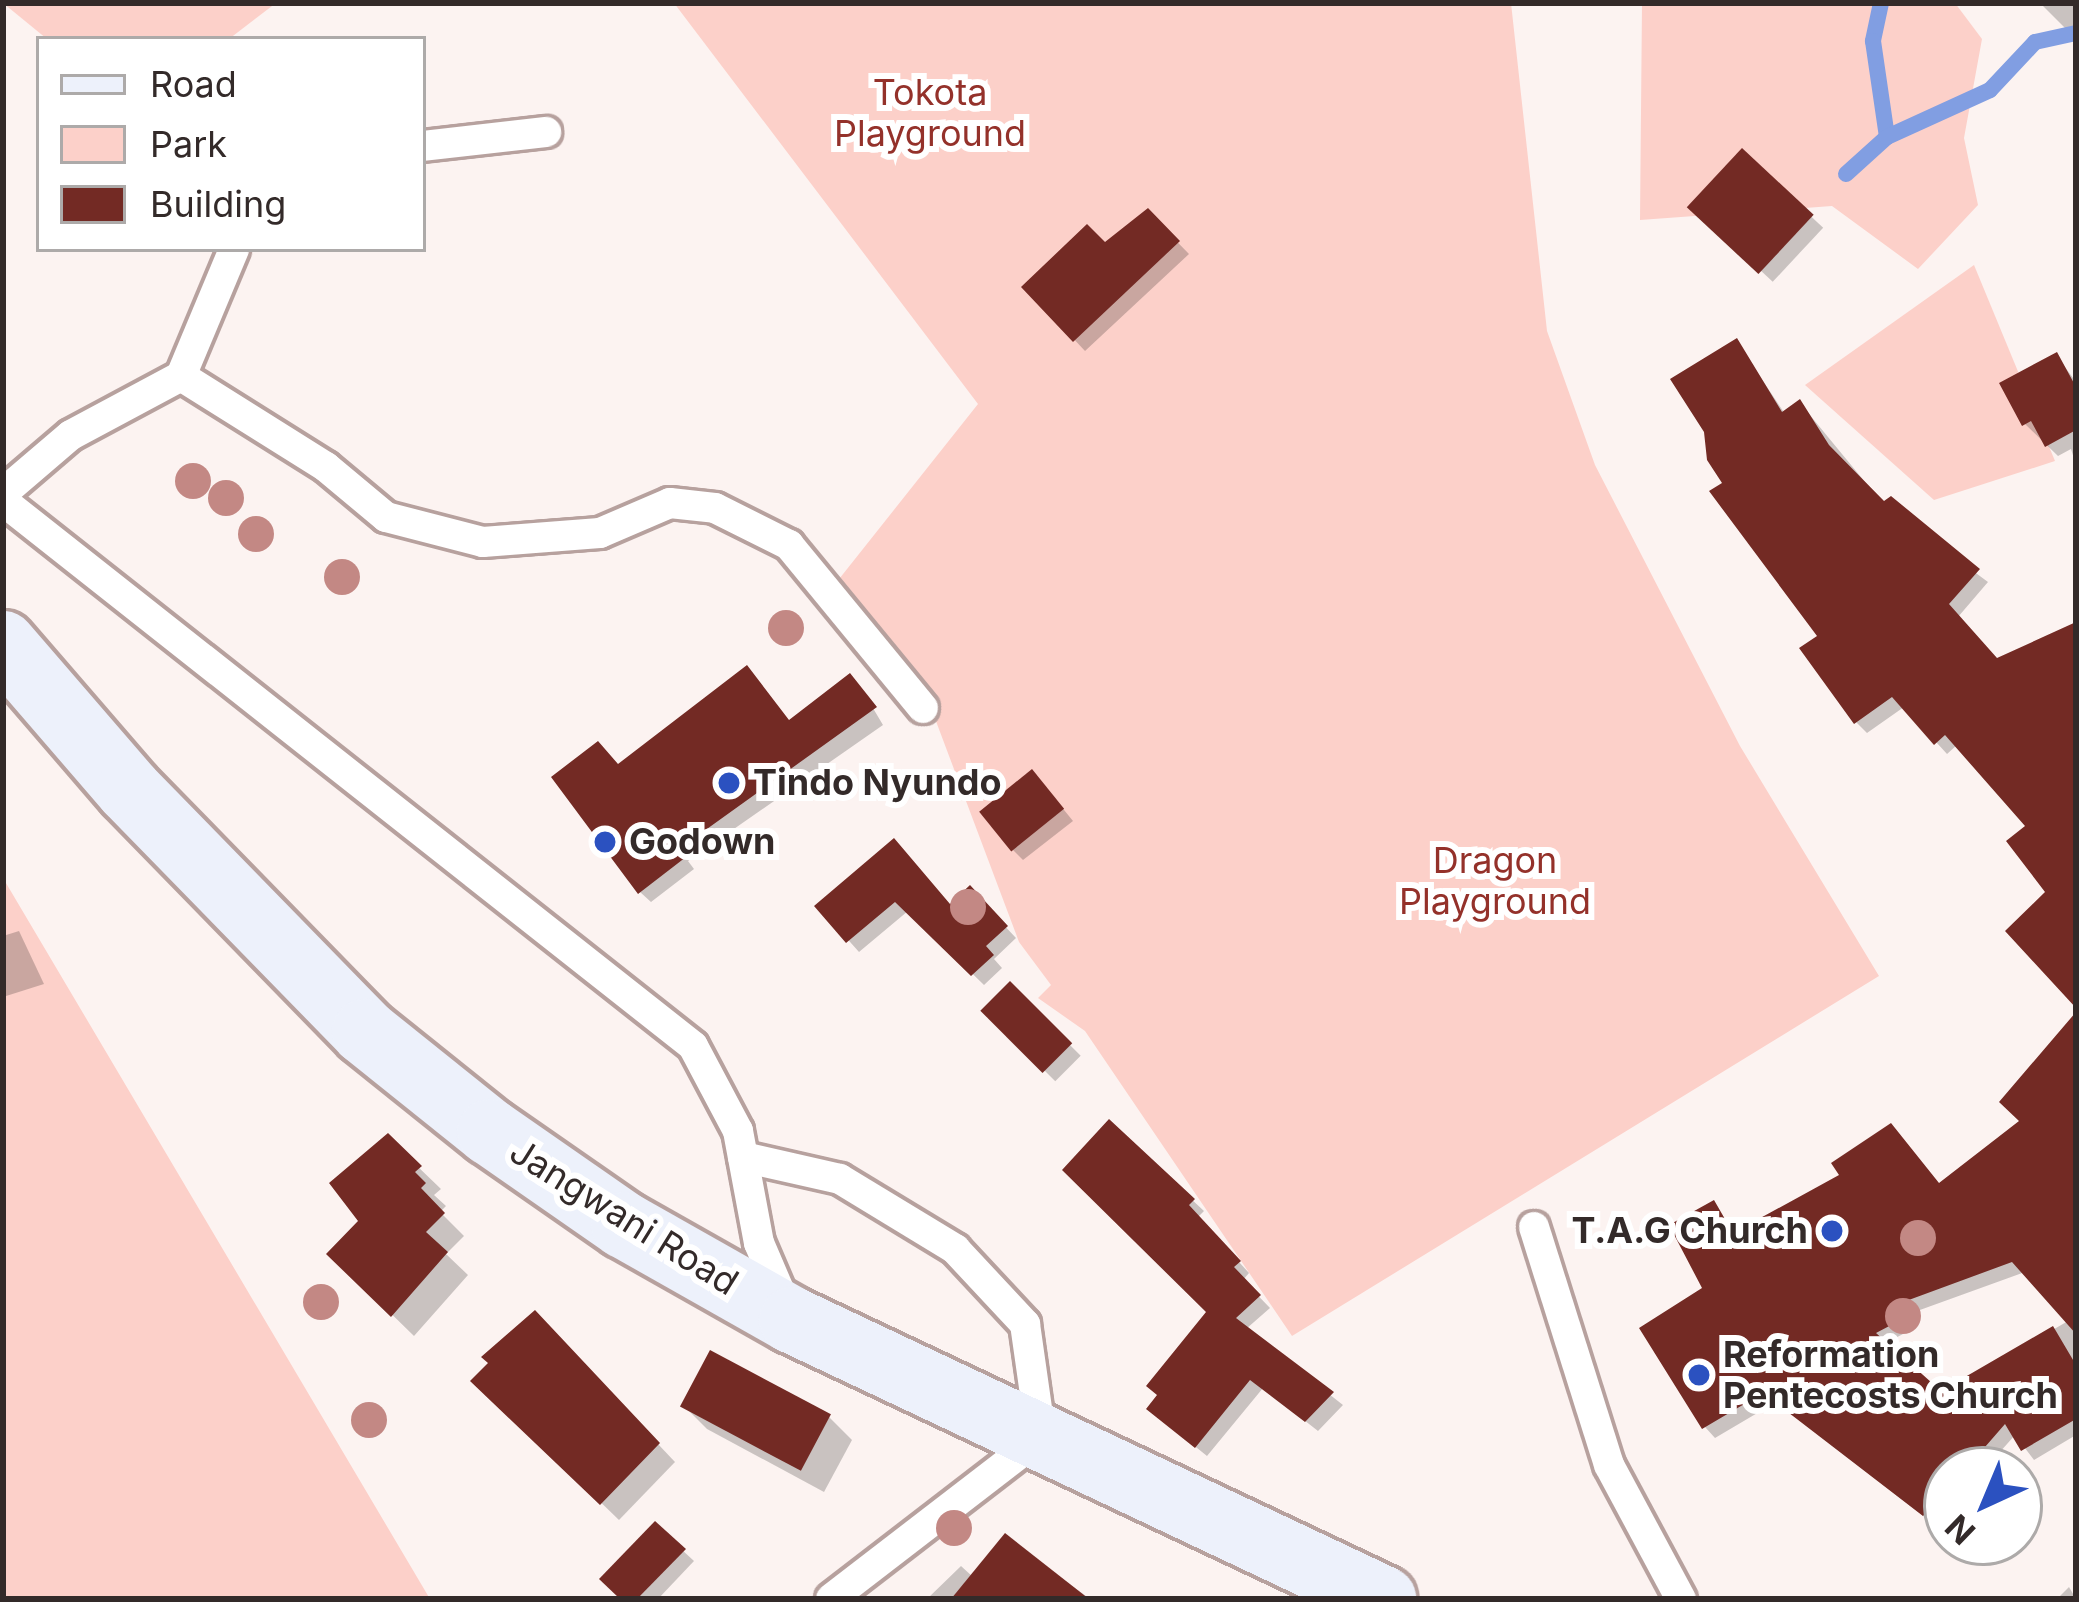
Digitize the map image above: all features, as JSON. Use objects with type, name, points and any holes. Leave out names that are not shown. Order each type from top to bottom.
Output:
[{"type":"street","name":"Jangwani Road","points":[[3,644],[129,790],[365,1032],[624,1225],[792,1320],[1383,1599]]},
{"type":"lane","points":[[426,146],[546,132]]},
{"type":"lane","points":[[233,252],[181,376],[71,435],[3,497],[693,1046],[739,1131],[759,1243],[792,1320]]},
{"type":"lane","points":[[181,376],[326,467],[386,517],[463,537],[600,533],[670,503],[715,508],[789,545],[922,708]]},
{"type":"lane","points":[[743,1156],[840,1178],[955,1250],[1025,1324],[1041,1437],[831,1599]]},
{"type":"lane","points":[[1534,1227],[1609,1465],[1681,1599]]},
{"type":"green space","points":[[3,3],[276,3],[233,36],[43,36]]},
{"type":"green space","points":[[674,3],[1511,3],[1547,331],[1595,465],[1740,746],[1879,976],[1292,1336],[1085,1031],[1038,998],[1051,985],[1019,942],[922,684],[828,593],[978,404]]},
{"type":"green space","points":[[1642,3],[1955,3],[1982,39],[1964,138],[1978,205],[1918,269],[1832,206],[1640,220]]},
{"type":"green space","points":[[1974,265],[2055,461],[1934,500],[1805,385]]},
{"type":"green space","points":[[3,878],[430,1599],[3,1599]]},
{"type":"building","points":[[1742,148],[1814,215],[1758,274],[1687,207]]},
{"type":"building","points":[[1148,208],[1180,241],[1073,342],[1021,287],[1087,224],[1105,242]]},
{"type":"building","points":[[1737,338],[1782,412],[1800,399],[1829,445],[1884,501],[1891,496],[1980,569],[1949,604],[1997,658],[2076,622],[2076,1008],[2005,931],[2045,892],[2006,841],[2025,826],[1945,735],[1934,745],[1892,697],[1854,724],[1799,648],[1817,636],[1709,491],[1722,483],[1707,460],[1704,432],[1670,379]]},
{"type":"building","points":[[2057,352],[2076,387],[2076,430],[2045,447],[2031,421],[2022,426],[1999,383]]},
{"type":"building","points":[[747,665],[789,720],[850,673],[877,707],[679,849],[686,857],[638,894],[551,777],[598,741],[618,764]]},
{"type":"building","points":[[1032,769],[1064,809],[1011,851],[979,812]]},
{"type":"building","points":[[894,838],[950,904],[970,885],[1008,926],[986,946],[994,955],[971,976],[895,902],[846,943],[814,906]]},
{"type":"building","points":[[1010,981],[1072,1043],[1043,1073],[980,1011]]},
{"type":"building","points":[[2076,1012],[2076,1334],[2012,1262],[1887,1308],[1895,1323],[1876,1333],[1941,1391],[2053,1326],[2076,1365],[2076,1419],[2030,1446],[2018,1446],[2005,1424],[1986,1446],[1923,1446],[1923,1516],[1763,1393],[1702,1429],[1639,1328],[1702,1288],[1669,1225],[1714,1200],[1733,1233],[1839,1175],[1831,1163],[1891,1123],[1939,1183],[2019,1121],[1999,1102]]},
{"type":"building","points":[[1109,1119],[1195,1199],[1189,1205],[1241,1261],[1234,1267],[1261,1295],[1236,1318],[1334,1392],[1305,1422],[1250,1380],[1195,1448],[1146,1409],[1157,1395],[1146,1386],[1206,1312],[1062,1170]]},
{"type":"building","points":[[388,1133],[422,1166],[415,1172],[426,1183],[421,1188],[445,1213],[426,1232],[448,1252],[391,1317],[326,1254],[358,1221],[329,1183]]},
{"type":"building","points":[[535,1310],[660,1443],[600,1505],[470,1381],[488,1363],[481,1357]]},
{"type":"building","points":[[710,1350],[831,1414],[801,1471],[680,1407]]},
{"type":"building","points":[[655,1521],[686,1549],[637,1599],[620,1599],[599,1579]]},
{"type":"building","points":[[1005,1533],[1089,1599],[951,1599]]},
{"type":"waterway","points":[[1881,3],[1873,41],[1887,137]]},
{"type":"waterway","points":[[1846,174],[1887,137],[1990,90],[2035,42],[2076,33]]},
{"type":"place","name":"Tindo Nyundo","points":[[729,783]]},
{"type":"place","name":"Godown","points":[[605,842]]},
{"type":"place","name":"T.A.G Church","points":[[1832,1231]]},
{"type":"place","name":"Reformation Pentecosts Church","points":[[1699,1375]]},
{"type":"park label","name":"Tokota Playground","points":[[930,112]]},
{"type":"park label","name":"Dragon Playground","points":[[1495,880]]}]
